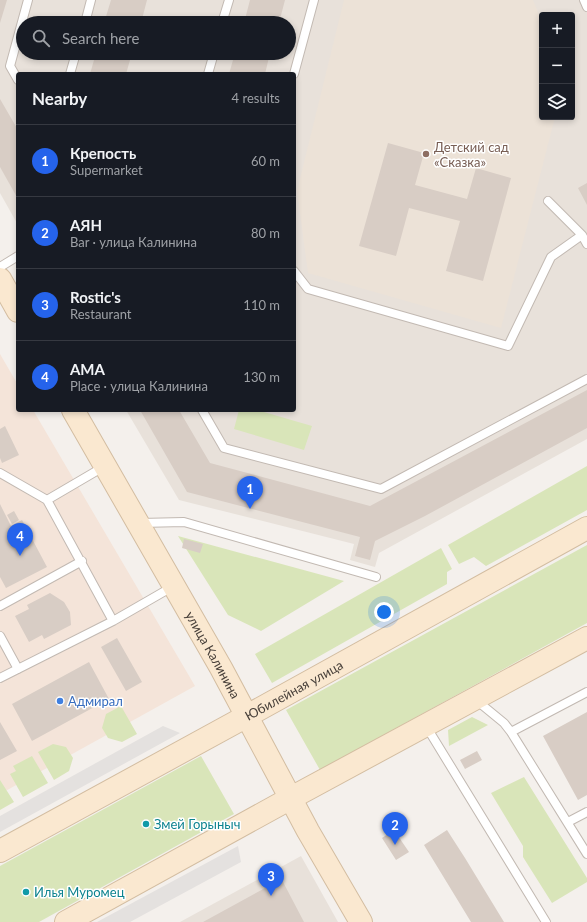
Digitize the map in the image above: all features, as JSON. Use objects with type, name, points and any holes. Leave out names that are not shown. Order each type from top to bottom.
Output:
[{"type":"main road","name":"улица Калинина","points":[[74,412],[222,668],[291,798],[361,922]]},
{"type":"main road","name":"Юбилейная улица","points":[[0,851],[587,528]]},
{"type":"main road","points":[[66,922],[587,638]]},
{"type":"lane","points":[[24,16],[28,0]]},
{"type":"lane","points":[[87,16],[91,0]]},
{"type":"lane","points":[[224,16],[229,0]]},
{"type":"lane","points":[[295,72],[314,0]]},
{"type":"lane","points":[[584,0],[587,7]]},
{"type":"lane","points":[[16,44],[10,66],[16,76]]},
{"type":"lane","points":[[71,72],[74,60]]},
{"type":"lane","points":[[209,72],[212,60]]},
{"type":"lane","points":[[548,201],[582,235],[587,244]]},
{"type":"lane","points":[[296,274],[308,289],[508,346],[551,257],[582,235]]},
{"type":"lane","points":[[0,267],[16,257]]},
{"type":"lane","points":[[203,412],[224,448],[382,489],[587,379]]},
{"type":"lane","points":[[47,500],[105,466]]},
{"type":"lane","points":[[0,473],[47,500],[82,561],[113,620]]},
{"type":"lane","points":[[138,523],[184,522],[376,577]]},
{"type":"lane","points":[[0,606],[82,561]]},
{"type":"lane","points":[[0,678],[113,620],[174,586]]},
{"type":"lane","points":[[0,636],[18,669]]},
{"type":"lane","points":[[511,732],[587,692]]},
{"type":"lane","points":[[474,699],[504,723],[511,732],[587,854]]},
{"type":"lane","points":[[425,725],[546,922]]},
{"type":"lane","points":[[568,822],[587,812]]},
{"type":"shaded area","points":[[0,0],[587,0],[587,439],[379,553],[375,567],[350,560],[354,544],[179,500],[127,412],[296,412],[296,72],[16,72],[16,221],[0,193]]},
{"type":"shaded area","name":"Детский сад «Сказка»","points":[[344,0],[533,0],[539,15],[539,120],[554,120],[501,328],[308,273],[297,191]]},
{"type":"shaded area","points":[[0,354],[16,382],[16,412],[34,412],[195,686],[0,794]]},
{"type":"shaded area","points":[[163,726],[180,733],[0,832],[0,816]]},
{"type":"shaded area","points":[[238,846],[241,862],[130,922],[97,922]]},
{"type":"shaded area","points":[[301,856],[338,922],[180,922]]},
{"type":"green space","points":[[238,412],[264,412],[312,426],[304,450],[234,429]]},
{"type":"green space","points":[[587,466],[587,510],[486,566],[474,557],[459,564],[448,545]]},
{"type":"green space","points":[[178,536],[344,581],[261,631],[228,615]]},
{"type":"green space","points":[[587,545],[587,623],[320,770],[286,710]]},
{"type":"green space","points":[[441,548],[452,569],[447,572],[447,584],[272,683],[255,654]]},
{"type":"green space","points":[[121,706],[137,734],[122,742],[108,738],[102,728],[106,714]]},
{"type":"green space","points":[[472,717],[488,725],[449,746],[448,730]]},
{"type":"green space","points":[[53,744],[66,747],[73,758],[69,771],[54,780],[38,752]]},
{"type":"green space","points":[[32,756],[48,783],[23,797],[10,774],[16,771],[13,766]]},
{"type":"green space","points":[[201,756],[234,814],[39,922],[0,922],[0,866]]},
{"type":"green space","points":[[524,777],[587,878],[587,882],[552,903],[523,857],[523,846],[491,793]]},
{"type":"green space","points":[[0,780],[14,802],[0,810]]},
{"type":"building","points":[[0,0],[7,0],[0,23]]},
{"type":"building","points":[[111,0],[147,0],[143,16],[106,16]]},
{"type":"building","points":[[250,0],[285,0],[281,16],[246,16]]},
{"type":"building","points":[[94,60],[130,60],[127,72],[91,72]]},
{"type":"building","points":[[233,60],[268,60],[265,72],[230,72]]},
{"type":"building","points":[[0,99],[16,127],[16,195],[0,167]]},
{"type":"building","points":[[388,143],[424,153],[415,185],[467,199],[476,168],[511,178],[483,281],[446,271],[460,221],[409,208],[396,256],[359,246]]},
{"type":"building","points":[[587,183],[587,205],[578,188]]},
{"type":"building","points":[[587,390],[587,428],[425,516],[375,541],[370,560],[355,556],[360,537],[187,492],[141,412],[180,412],[210,463],[370,506]]},
{"type":"building","points":[[5,426],[19,455],[2,463],[0,458],[0,429]]},
{"type":"building","points":[[0,504],[11,526],[22,520],[47,567],[6,588],[0,577]]},
{"type":"building","points":[[14,511],[19,520],[12,524],[7,515]]},
{"type":"building","points":[[184,539],[203,544],[200,553],[182,548]]},
{"type":"building","points":[[50,593],[64,602],[70,612],[71,625],[44,639],[42,635],[29,642],[15,616],[29,609],[27,605]]},
{"type":"building","points":[[117,638],[142,682],[126,691],[101,647]]},
{"type":"building","name":"Адмирал","points":[[89,662],[109,699],[32,741],[12,704]]},
{"type":"building","points":[[587,712],[587,795],[578,800],[543,736]]},
{"type":"building","points":[[0,722],[17,751],[0,760]]},
{"type":"building","points":[[477,751],[482,760],[465,769],[460,760]]},
{"type":"building","points":[[394,830],[409,852],[396,860],[382,838]]},
{"type":"building","points":[[447,830],[504,922],[471,922],[424,845]]},
{"type":"building","points":[[282,880],[304,922],[203,922],[267,887]]},
{"type":"place","name":"Детский сад «Сказка»","points":[[426,154]]},
{"type":"place","name":"Крепость","points":[[250,509]]},
{"type":"place","name":"АМА","points":[[20,556]]},
{"type":"place","name":"Адмирал","points":[[60,701]]},
{"type":"place","name":"Змей Горыныч","points":[[146,824]]},
{"type":"place","name":"АЯН","points":[[395,845]]},
{"type":"place","name":"Илья Муромец","points":[[26,892]]},
{"type":"place","name":"Rostic's","points":[[271,896]]}]
